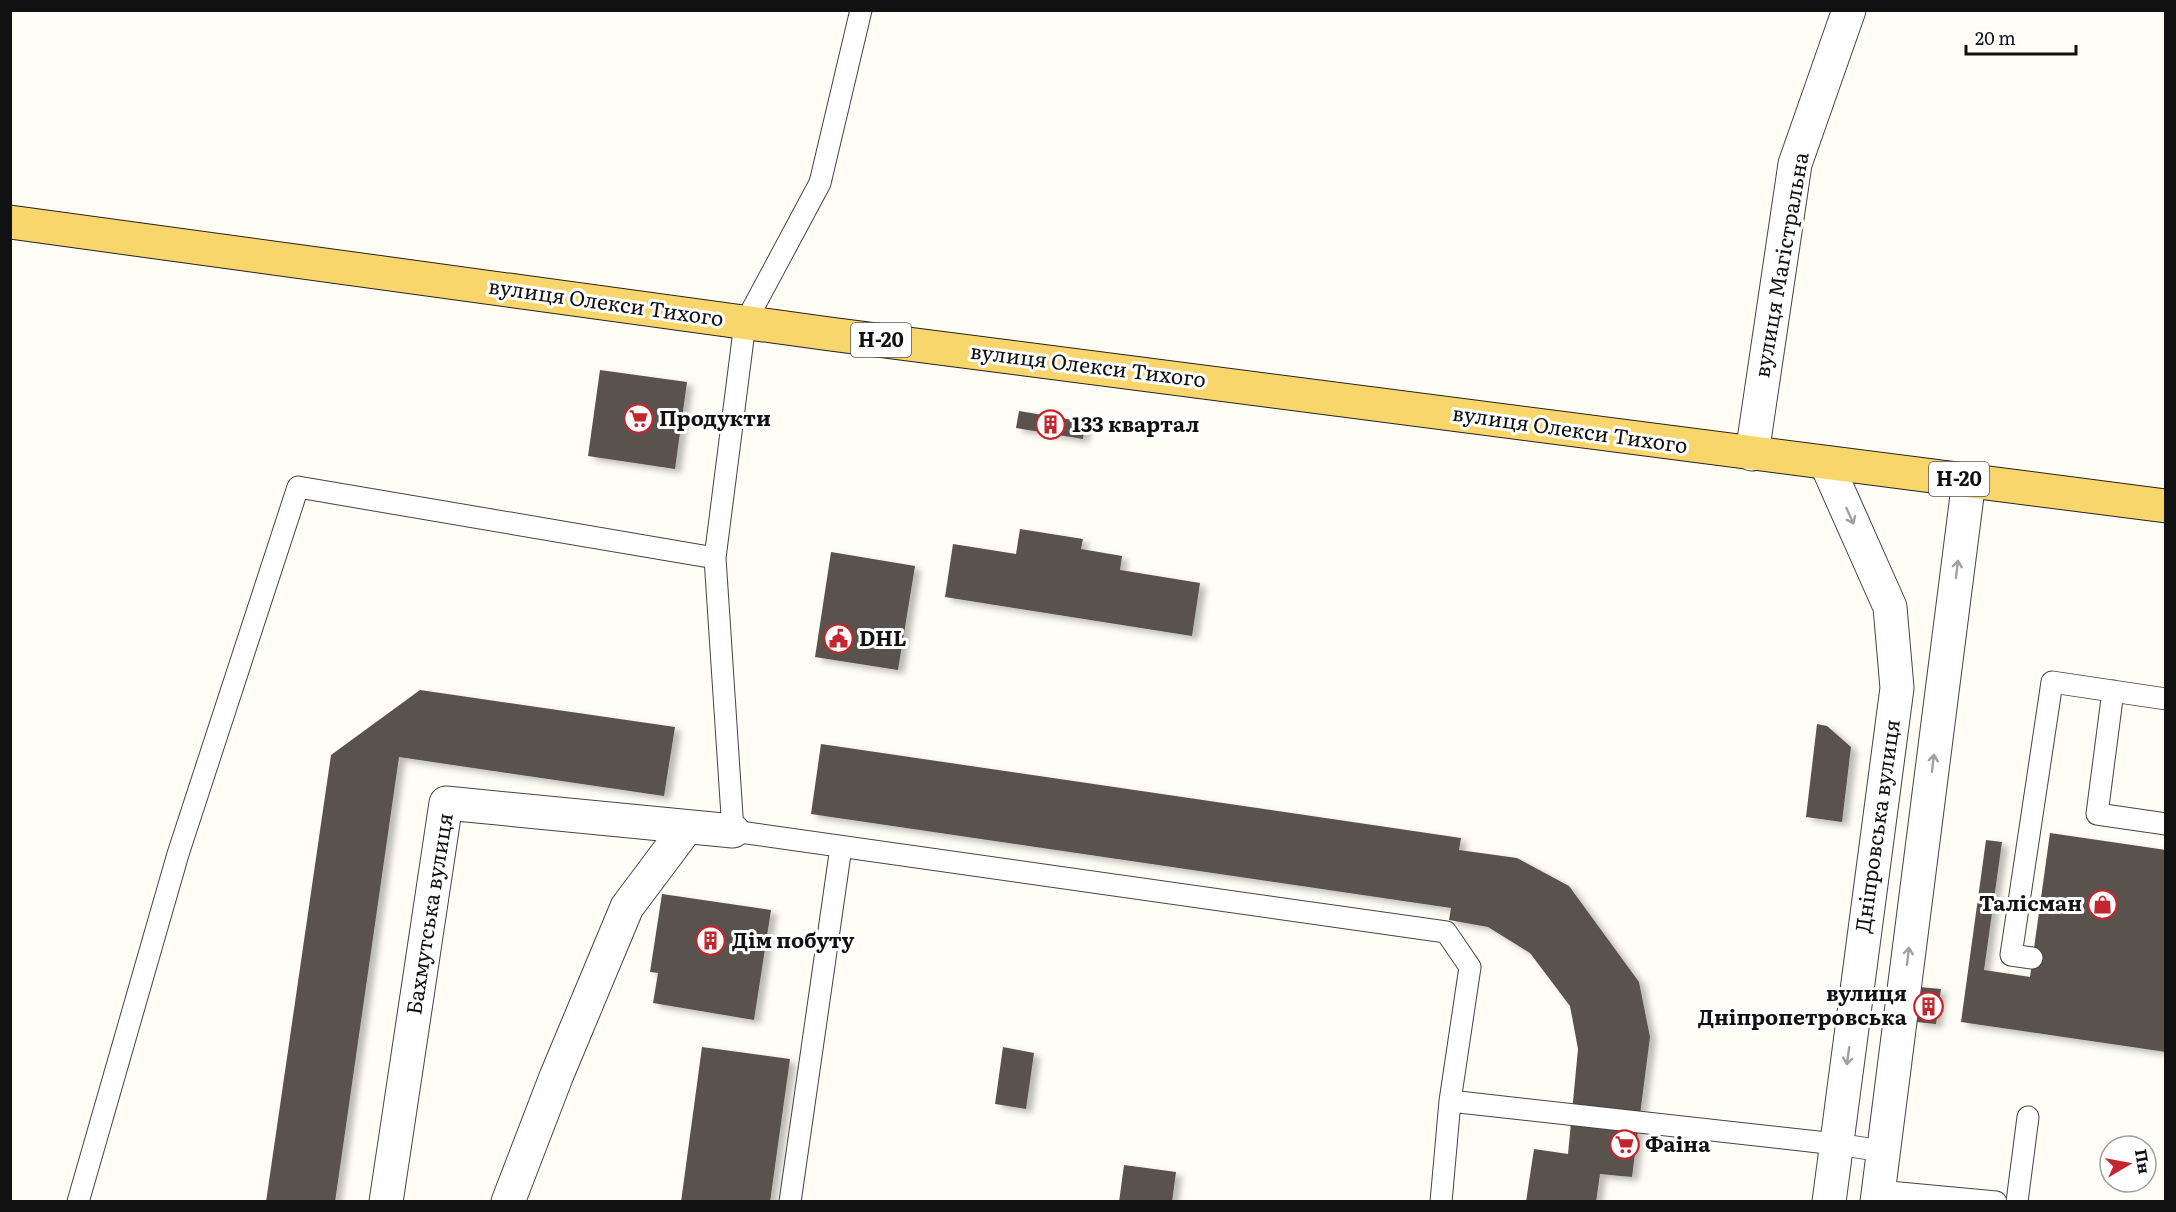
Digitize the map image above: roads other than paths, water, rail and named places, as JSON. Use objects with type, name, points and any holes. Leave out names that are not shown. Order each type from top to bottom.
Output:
[{"type":"main road","name":"вулиця Олекси Тихого","points":[[10,222],[744,322],[2166,506]]},
{"type":"street","name":"вулиця Магістральна","points":[[1752,454],[1795,164],[1850,10]]},
{"type":"street","name":"Дніпровська вулиця","points":[[1826,463],[1890,607],[1897,688],[1829,1202]]},
{"type":"street","points":[[1877,1196],[1969,480]]},
{"type":"street","name":"Бахмутська вулиця","points":[[386,1202],[446,803],[733,831]]},
{"type":"street","points":[[508,1202],[556,1077],[627,907],[687,827]]},
{"type":"lane","points":[[861,10],[820,183],[744,322],[715,558],[733,831],[1446,932],[1470,967],[1450,1101],[1441,1202]]},
{"type":"lane","points":[[78,1202],[178,854],[298,487],[715,558]]},
{"type":"lane","points":[[2032,958],[2011,955],[2052,682],[2166,699]]},
{"type":"lane","points":[[2113,691],[2097,814],[2166,824]]},
{"type":"lane","points":[[790,1202],[841,847]]},
{"type":"lane","points":[[1450,1101],[1883,1151]]},
{"type":"lane","points":[[2017,1202],[2028,1117]]},
{"type":"lane","points":[[1877,1196],[1996,1202]]},
{"type":"place","name":"Продукти","points":[[638,419]]},
{"type":"place","name":"133 квартал","points":[[1051,425]]},
{"type":"place","name":"DHL","points":[[838,639]]},
{"type":"place","name":"Талісман","points":[[2103,904]]},
{"type":"place","name":"Дім побуту","points":[[711,941]]},
{"type":"place","name":"вулиця Дніпропетровська","points":[[1928,1006]]},
{"type":"place","name":"Фаіна","points":[[1624,1145]]}]
